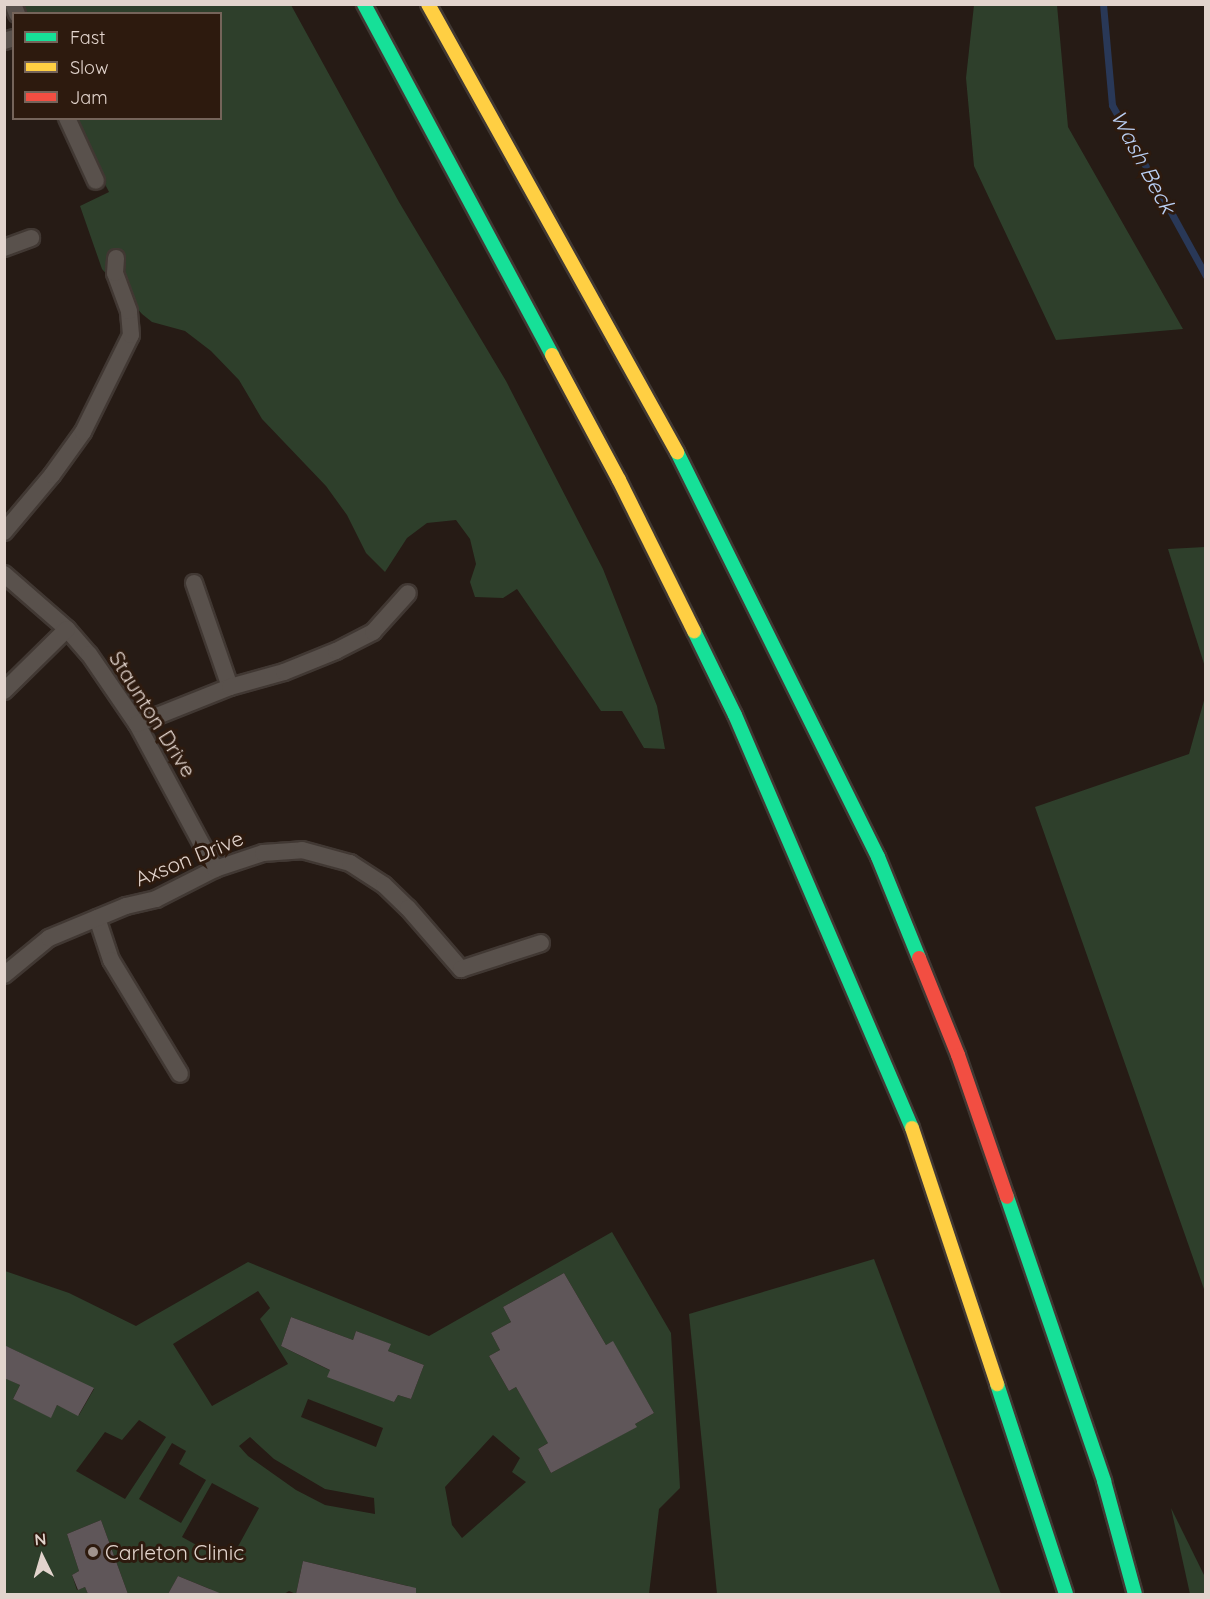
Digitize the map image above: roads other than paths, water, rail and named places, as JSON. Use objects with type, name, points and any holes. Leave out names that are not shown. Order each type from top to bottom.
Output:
[{"type":"highway","points":[[364,4],[619,480],[735,715],[916,1138],[1066,1594]]},
{"type":"highway","points":[[428,4],[673,445],[878,858],[958,1054],[1104,1481],[1135,1594]]},
{"type":"street","points":[[68,120],[96,180]]},
{"type":"street","points":[[4,248],[31,237]]},
{"type":"street","points":[[4,532],[52,475],[82,432],[131,335],[129,311],[115,273],[116,258]]},
{"type":"street","name":"Staunton Drive","points":[[4,574],[66,629],[89,654],[137,724],[215,869]]},
{"type":"street","points":[[194,583],[230,687]]},
{"type":"street","points":[[137,724],[230,687],[284,672],[336,651],[373,632],[408,593]]},
{"type":"street","points":[[4,691],[66,629]]},
{"type":"street","name":"Axson Drive","points":[[4,975],[49,938],[126,906],[156,899],[215,869],[262,853],[302,850],[351,863],[384,885],[408,908],[461,969],[541,943]]},
{"type":"street","points":[[97,918],[111,960],[180,1074]]},
{"type":"waterway","name":"Wash Beck","points":[[1103,4],[1112,105],[1206,276]]},
{"type":"place","name":"Carleton Clinic","points":[[93,1552]]}]
